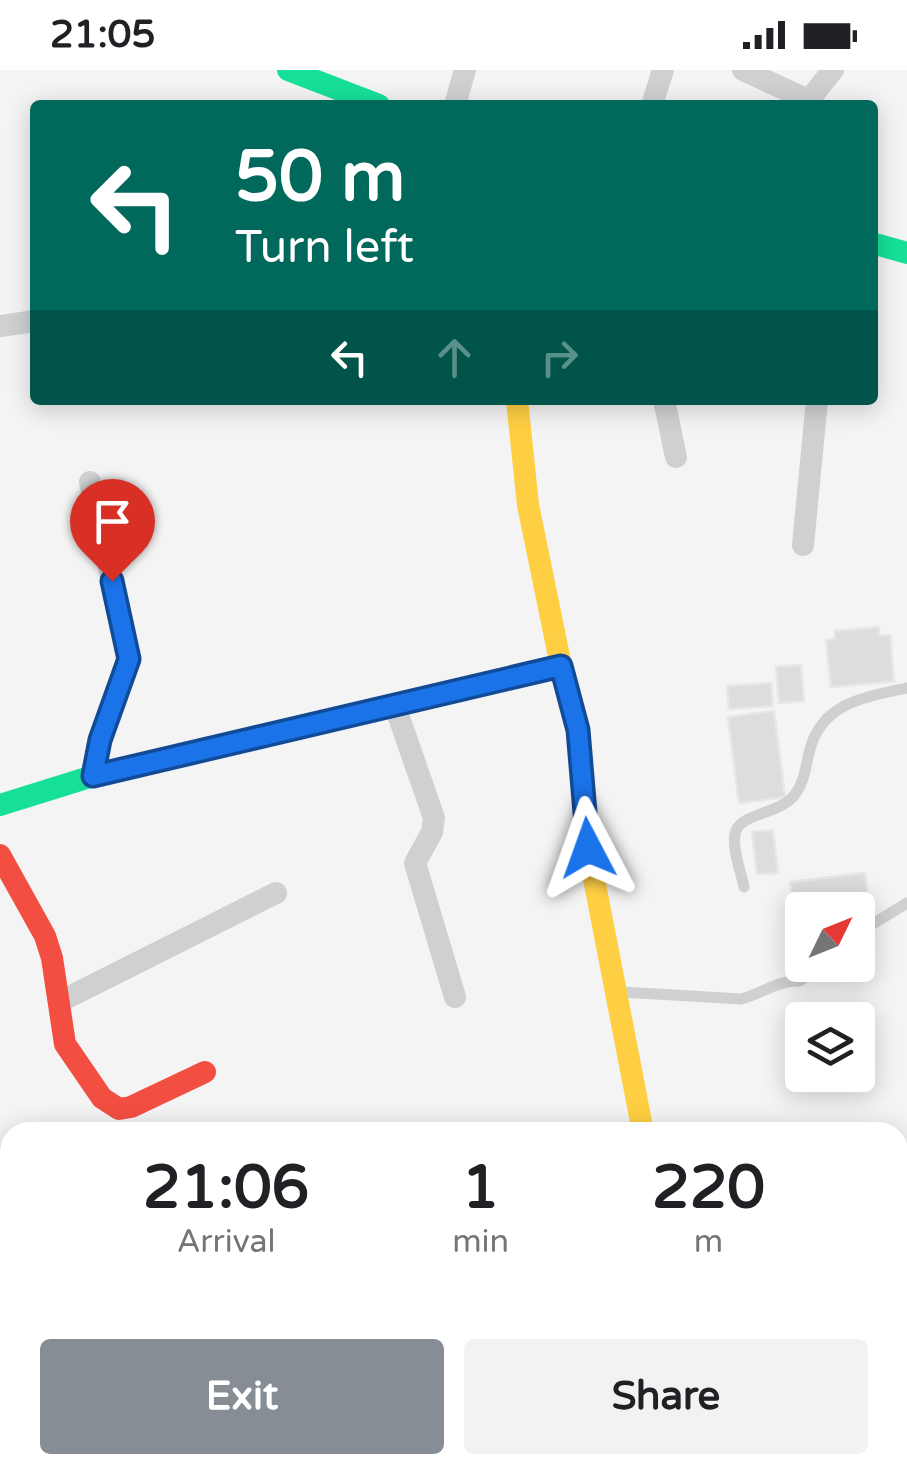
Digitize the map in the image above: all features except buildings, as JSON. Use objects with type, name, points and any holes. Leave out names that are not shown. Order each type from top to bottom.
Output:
[{"type":"street","points":[[288,70],[367,100]]},
{"type":"street","points":[[456,100],[465,70]]},
{"type":"street","points":[[654,100],[663,70]]},
{"type":"street","points":[[743,70],[801,100]]},
{"type":"street","points":[[809,100],[833,70]]},
{"type":"street","points":[[878,245],[907,253]]},
{"type":"street","points":[[0,326],[30,322]]},
{"type":"street","points":[[518,405],[528,505],[578,730],[588,848],[641,1122]]},
{"type":"street","points":[[665,405],[676,457]]},
{"type":"street","points":[[803,546],[817,405]]},
{"type":"street","points":[[90,482],[129,659],[100,740],[93,776]]},
{"type":"street","points":[[0,805],[93,776],[561,666]]},
{"type":"street","points":[[395,706],[434,818],[432,832],[418,854],[416,873],[455,997]]},
{"type":"street","points":[[0,855],[44,936],[57,978],[60,1024],[66,1044],[110,1106],[131,1107],[206,1072]]},
{"type":"street","points":[[59,1002],[276,893]]},
{"type":"lane","points":[[744,887],[734,837],[737,828],[752,817],[779,809],[798,792],[817,730],[840,706],[907,688]]},
{"type":"lane","points":[[875,923],[907,903]]},
{"type":"lane","points":[[618,992],[741,999],[785,980]]},
{"type":"traffic: fast","points":[[288,70],[366,100]]},
{"type":"traffic: fast","points":[[878,245],[907,253]]},
{"type":"traffic: fast","points":[[0,805],[93,776],[561,666]]},
{"type":"traffic: slow","points":[[518,405],[528,505],[578,729],[588,848],[641,1122]]},
{"type":"traffic: jam","points":[[0,855],[45,936],[65,1044],[102,1098],[119,1109],[131,1107],[205,1072]]},
{"type":"route","points":[[112,581],[129,659],[100,740],[93,776],[561,666],[578,730],[588,848]]}]
